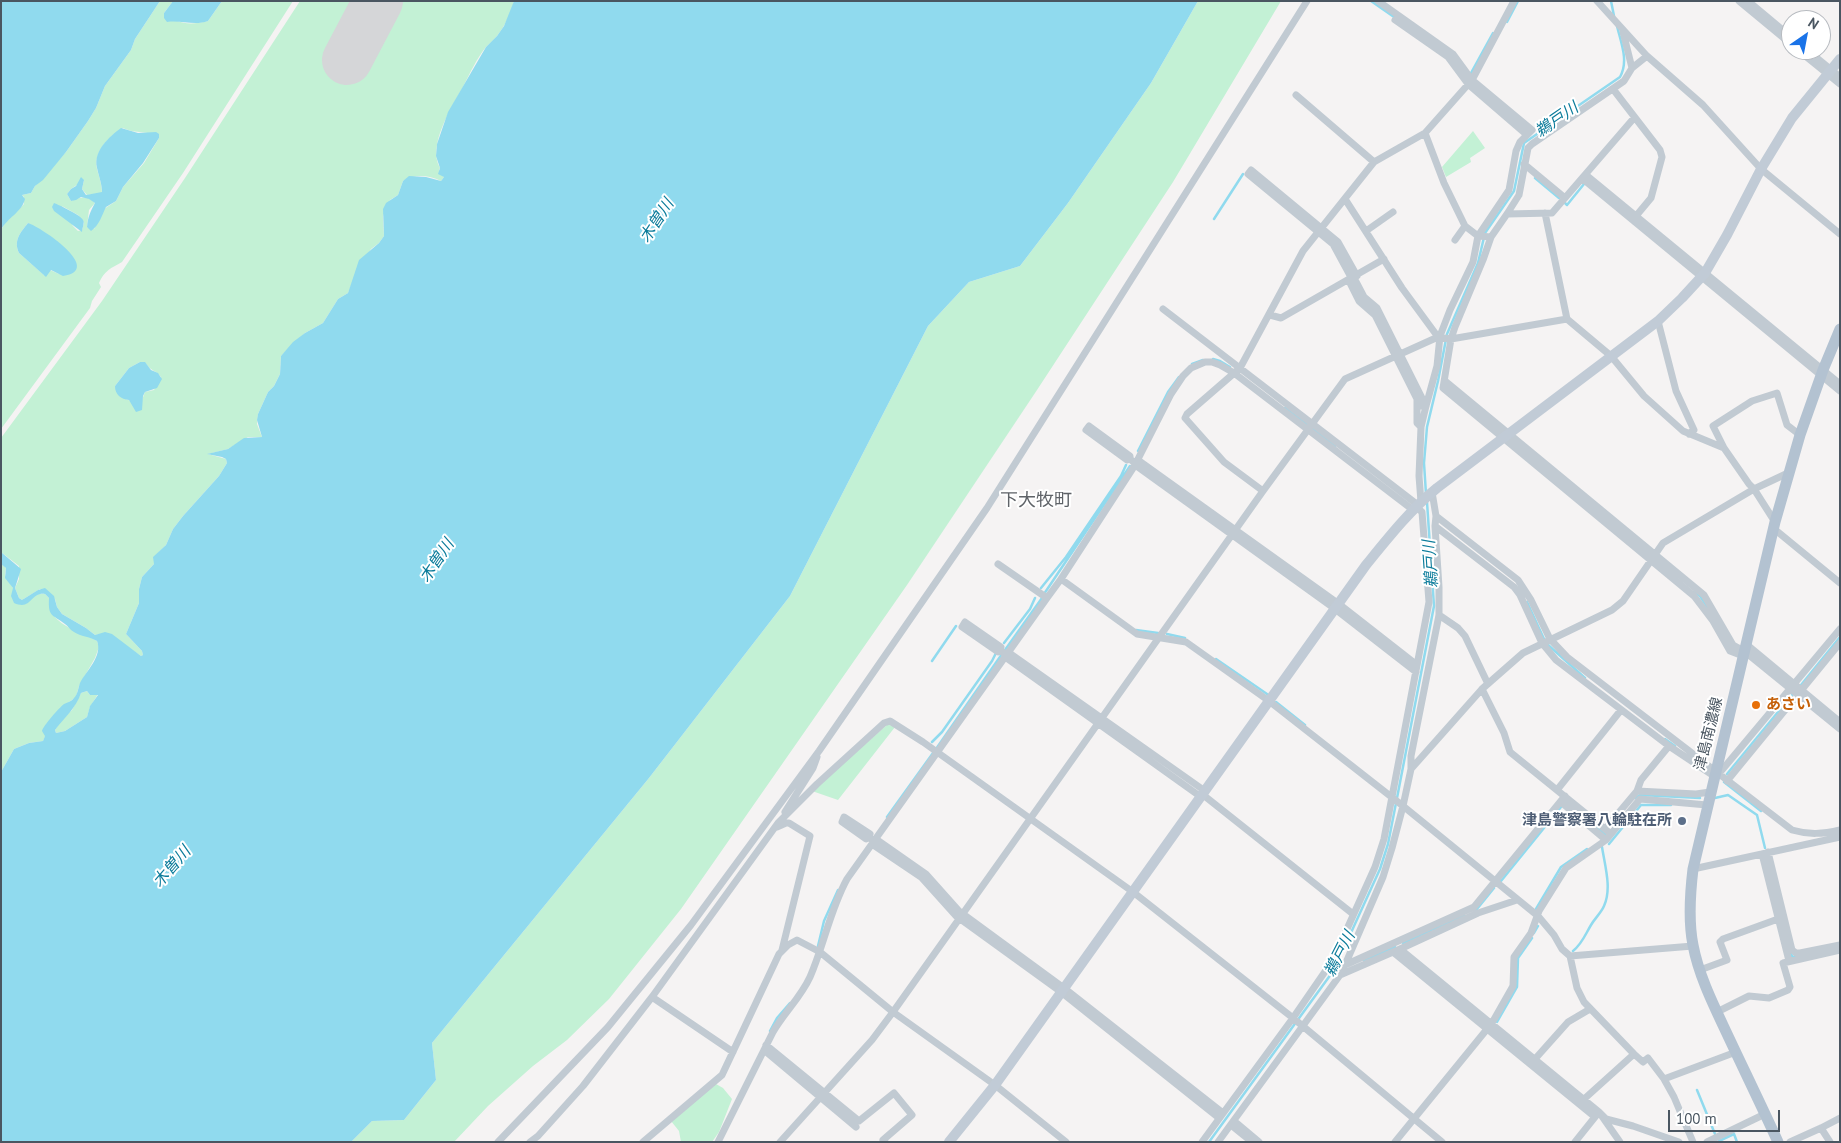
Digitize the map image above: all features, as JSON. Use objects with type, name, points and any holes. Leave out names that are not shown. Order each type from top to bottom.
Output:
[{"type":"main road","name":"津島南濃線","points":[[1778,1142],[1717,1012],[1700,970],[1693,946],[1690,917],[1693,869],[1714,774],[1788,473],[1822,373],[1840,329]]},
{"type":"street","points":[[498,1142],[608,1027],[679,940],[819,751],[986,508],[1307,1]]},
{"type":"street","points":[[1263,491],[1224,462],[1185,418],[1187,414],[1237,371],[1270,315],[1303,251],[1374,162],[1425,133],[1470,82],[1514,1]]},
{"type":"street","points":[[1597,1],[1604,5],[1621,29],[1647,56],[1702,106],[1761,169],[1840,234]]},
{"type":"street","points":[[1739,1],[1781,36]]},
{"type":"street","points":[[1748,1],[1781,29]]},
{"type":"street","points":[[1382,2],[1453,54],[1470,82]]},
{"type":"street","points":[[1202,1142],[1294,1018],[1333,960],[1375,867],[1384,839],[1429,602],[1419,476],[1421,427],[1438,366],[1450,310],[1509,190],[1516,151],[1526,134],[1470,82],[1448,57],[1395,20]]},
{"type":"street","points":[[1621,29],[1632,68]]},
{"type":"street","points":[[1647,56],[1632,68],[1624,81],[1532,144],[1526,154],[1519,194],[1507,214],[1485,236],[1484,260],[1444,337],[1445,380],[1505,435],[1652,557],[1704,595],[1732,645],[1744,650],[1792,686],[1840,729]]},
{"type":"street","points":[[949,1142],[995,1085],[1366,565],[1422,501],[1505,435],[1658,321],[1682,298],[1703,275],[1761,169],[1792,118],[1840,59]]},
{"type":"street","points":[[1812,60],[1840,77]]},
{"type":"street","points":[[1817,60],[1840,84]]},
{"type":"street","points":[[1613,89],[1660,150],[1662,157],[1651,198],[1636,216]]},
{"type":"street","points":[[1296,96],[1374,162]]},
{"type":"street","points":[[1507,214],[1552,213],[1634,118]]},
{"type":"street","points":[[1425,133],[1444,183],[1465,226],[1485,236]]},
{"type":"street","points":[[1524,164],[1565,198]]},
{"type":"street","points":[[1320,230],[1251,170],[1248,174],[1320,230],[1338,242],[1353,278],[1364,298],[1377,308],[1417,399],[1417,423],[1421,427]]},
{"type":"street","points":[[1585,177],[1636,216],[1703,275]]},
{"type":"street","points":[[1585,177],[1822,373],[1840,391]]},
{"type":"street","points":[[1345,199],[1402,288],[1444,337]]},
{"type":"street","points":[[1366,231],[1393,212]]},
{"type":"street","points":[[1545,213],[1567,319],[1611,356],[1644,396],[1683,431],[1724,448]]},
{"type":"street","points":[[1455,240],[1465,226]]},
{"type":"street","points":[[1270,315],[1282,318],[1384,260]]},
{"type":"street","points":[[1163,309],[1237,371],[1310,426],[1422,501],[1436,516],[1518,580],[1532,600],[1550,639],[1567,657],[1714,774]]},
{"type":"street","points":[[780,1142],[872,1040],[893,1012],[1263,491],[1345,379],[1397,355],[1444,337],[1567,319]]},
{"type":"street","points":[[1658,321],[1676,391],[1694,430],[1689,434]]},
{"type":"street","points":[[1397,355],[1426,406]]},
{"type":"street","points":[[718,1142],[780,1019],[805,988],[820,952],[838,895],[847,879],[872,840],[937,753],[1005,654],[1060,579],[1135,462],[1171,394],[1183,376],[1191,368],[1205,362],[1212,362],[1237,371]]},
{"type":"street","points":[[1822,373],[1840,384]]},
{"type":"street","points":[[1800,435],[1787,424],[1777,393],[1752,401],[1713,426],[1724,448],[1754,489],[1774,525],[1840,583]]},
{"type":"street","points":[[1417,406],[1426,406]]},
{"type":"street","points":[[1135,462],[1127,460],[1086,430],[1090,426],[1130,456],[1135,462],[1337,606],[1417,669]]},
{"type":"street","points":[[1411,768],[1485,686],[1523,653],[1618,606],[1663,543],[1754,489],[1788,473]]},
{"type":"street","points":[[1218,1142],[1340,975],[1383,877],[1392,848],[1411,768],[1411,756],[1439,615],[1440,587],[1435,526],[1436,516]]},
{"type":"street","points":[[1435,526],[1514,587],[1520,595],[1542,643],[1556,660],[1621,710],[1669,746],[1727,781],[1792,830],[1800,833],[1818,834],[1840,830]]},
{"type":"street","points":[[998,564],[1047,598]]},
{"type":"street","points":[[1060,579],[1137,634],[1186,642],[1270,701],[1538,916],[1554,935],[1562,949],[1570,956],[1577,988],[1590,1009],[1643,1062],[1648,1058],[1664,1079],[1674,1097],[1693,1142]]},
{"type":"street","points":[[1439,615],[1458,628],[1465,636],[1510,752],[1557,790],[1563,799],[1609,838]]},
{"type":"street","points":[[1005,654],[1001,648],[965,622],[962,627],[998,652],[1005,654],[1202,794],[1353,914]]},
{"type":"street","points":[[1714,774],[1722,770],[1840,629]]},
{"type":"street","points":[[1727,781],[1840,642]]},
{"type":"street","points":[[1799,692],[1840,722]]},
{"type":"street","points":[[1557,790],[1621,710]]},
{"type":"street","points":[[776,825],[817,784],[884,723],[890,720],[1133,892],[1294,1018],[1442,1142]]},
{"type":"street","points":[[1605,829],[1637,791],[1641,780],[1669,746]]},
{"type":"street","points":[[530,1142],[538,1136],[583,1086],[652,997],[776,825],[814,768],[819,751]]},
{"type":"street","points":[[1637,791],[1696,794],[1710,792]]},
{"type":"street","points":[[1345,965],[1474,907],[1563,799]]},
{"type":"street","points":[[1395,1142],[1489,1026],[1513,986],[1514,957],[1531,933],[1538,916],[1566,868],[1609,838],[1640,799],[1707,805]]},
{"type":"street","points":[[1570,805],[1605,829],[1609,838]]},
{"type":"street","points":[[643,1142],[722,1075],[782,950],[810,836],[786,822],[776,825]]},
{"type":"street","points":[[1693,869],[1840,837]]},
{"type":"street","points":[[872,840],[921,877],[960,916],[1063,990],[1221,1115]]},
{"type":"street","points":[[1765,853],[1778,919],[1789,961]]},
{"type":"street","points":[[1765,853],[1792,950],[1800,953],[1840,945]]},
{"type":"street","points":[[1340,975],[1478,914],[1517,900]]},
{"type":"street","points":[[1700,970],[1727,960],[1720,942],[1723,939],[1778,919]]},
{"type":"street","points":[[782,950],[797,940],[820,952],[893,1012],[995,1085],[1066,1142]]},
{"type":"street","points":[[1570,956],[1693,946]]},
{"type":"street","points":[[1396,950],[1597,1115],[1679,1142]]},
{"type":"street","points":[[1717,1012],[1749,996],[1768,998],[1788,990],[1790,987],[1783,962],[1840,950]]},
{"type":"street","points":[[652,997],[733,1052]]},
{"type":"street","points":[[1535,1059],[1568,1022],[1590,1009]]},
{"type":"street","points":[[1489,1026],[1535,1059],[1583,1100],[1620,1142]]},
{"type":"street","points":[[765,1048],[859,1121],[894,1093],[912,1115],[883,1140],[885,1142]]},
{"type":"street","points":[[1664,1079],[1736,1052]]},
{"type":"street","points":[[1583,1100],[1634,1054]]},
{"type":"street","points":[[822,1094],[856,1126]]},
{"type":"street","points":[[1708,1142],[1765,1114]]},
{"type":"street","points":[[1574,1142],[1597,1115]]},
{"type":"street","points":[[1790,1142],[1840,1118]]},
{"type":"street","points":[[1232,1123],[1252,1142]]},
{"type":"street","points":[[1232,1123],[1259,1142]]},
{"type":"street","points":[[1821,1128],[1830,1142]]},
{"type":"green space","points":[[160,1],[173,1],[164,13],[169,17],[180,22],[196,23],[208,21],[222,1],[293,1],[183,173],[122,262],[111,268],[103,276],[99,283],[101,287],[90,308],[1,429],[1,230],[5,223],[24,204],[24,197],[22,195],[31,193],[35,186],[66,152],[88,121],[96,108],[105,86],[131,50],[135,39]],"holes":[[[123,128],[154,135],[159,138],[144,163],[123,187],[116,201],[104,209],[94,229],[87,227],[89,210],[95,203],[84,197],[71,201],[67,194],[84,180],[82,189],[87,195],[102,193],[96,162],[100,150],[113,135]],[[62,206],[78,215],[84,223],[82,230],[78,231],[73,226]],[[28,223],[60,244],[59,274],[50,270],[44,275],[19,253],[17,240]]]},
{"type":"green space","points":[[300,1],[514,1],[505,24],[477,61],[447,115],[437,148],[439,170],[444,177],[441,181],[422,176],[412,177],[403,181],[398,195],[390,200],[383,216],[384,236],[371,249],[354,278],[348,293],[338,299],[323,323],[305,333],[281,356],[280,374],[274,386],[268,392],[258,414],[257,424],[262,437],[248,437],[228,449],[208,454],[226,459],[227,463],[219,476],[173,529],[166,545],[154,557],[154,564],[142,577],[139,589],[139,603],[126,634],[142,651],[143,655],[141,656],[107,633],[95,635],[62,614],[57,607],[55,599],[40,589],[22,600],[19,598],[15,588],[19,579],[19,566],[1,552],[1,438],[102,301],[185,178]],"holes":[[[140,362],[146,364],[161,377],[154,390],[145,392],[142,400],[133,401],[126,399],[115,386],[129,368]]]},
{"type":"green space","points":[[1198,1],[1281,1],[1173,182],[1037,390],[907,585],[681,909],[609,999],[567,1040],[533,1066],[488,1106],[454,1142],[351,1142],[372,1121],[404,1120],[436,1080],[432,1043],[649,778],[790,596],[928,326],[969,282],[1020,266],[1068,203],[1151,83]]},
{"type":"green space","points":[[1473,131],[1485,148],[1470,158],[1471,162],[1446,177],[1442,167]]},
{"type":"green space","points":[[2,564],[6,568],[5,575],[13,588],[14,603],[38,594],[45,594],[49,598],[53,615],[59,621],[97,641],[99,647],[79,686],[76,697],[61,708],[54,717],[43,741],[29,743],[14,749],[1,772]]},
{"type":"green space","points":[[87,691],[90,695],[98,694],[90,707],[87,717],[65,731],[56,733],[55,730],[62,719],[72,710],[81,693]]},
{"type":"green space","points":[[888,724],[895,727],[838,800],[812,791]]},
{"type":"green space","points":[[716,1084],[723,1088],[732,1099],[719,1132],[712,1142],[681,1142],[679,1131],[671,1121]]},
{"type":"water","points":[[1,1],[160,1],[135,39],[131,50],[105,86],[96,108],[88,121],[43,180],[35,186],[31,193],[22,195],[25,199],[23,204],[1,230]]},
{"type":"water","points":[[173,1],[222,1],[208,21],[193,23],[167,22],[164,18],[164,13]]},
{"type":"water","name":"木曽川","points":[[514,1],[1198,1],[1151,83],[1068,203],[1020,266],[969,282],[928,326],[790,596],[649,778],[432,1043],[436,1080],[404,1120],[372,1121],[351,1142],[1,1142],[1,772],[14,749],[29,743],[43,741],[45,736],[42,731],[43,729],[62,706],[75,696],[80,683],[96,658],[98,647],[97,641],[77,634],[50,612],[49,598],[45,594],[36,596],[24,605],[14,603],[11,596],[13,588],[5,578],[6,568],[1,564],[1,552],[21,569],[15,588],[19,598],[22,600],[45,588],[54,596],[57,607],[62,614],[95,635],[105,632],[112,634],[141,656],[143,655],[142,651],[126,634],[139,603],[139,589],[142,577],[154,564],[153,557],[166,545],[173,529],[219,476],[227,463],[226,459],[222,457],[207,454],[228,449],[244,438],[262,437],[257,420],[258,414],[268,392],[274,386],[280,374],[281,356],[293,342],[323,323],[338,299],[348,293],[359,260],[379,243],[384,236],[383,209],[386,203],[398,195],[403,181],[409,176],[426,177],[441,181],[444,177],[438,174],[440,168],[436,156],[437,144],[448,112],[486,47],[504,26]],"holes":[[[87,691],[90,695],[98,695],[90,706],[87,717],[65,731],[56,733],[55,730],[73,708],[81,693]]]},
{"type":"water","points":[[121,128],[138,133],[156,132],[159,134],[159,138],[143,163],[123,187],[116,201],[106,207],[98,223],[91,231],[87,227],[87,223],[95,203],[81,197],[71,201],[67,194],[76,186],[81,177],[84,180],[82,189],[86,195],[102,192],[96,162],[97,156],[107,140]]},
{"type":"water","points":[[54,203],[70,210],[83,220],[82,232],[54,211],[52,207]]},
{"type":"water","points":[[28,223],[45,232],[66,249],[74,258],[77,266],[74,272],[63,276],[51,270],[46,277],[19,253],[17,240]]},
{"type":"water","points":[[140,362],[145,362],[162,379],[157,388],[145,392],[142,410],[136,412],[129,400],[121,398],[117,394],[115,386],[129,368]]},
{"type":"waterway","points":[[1371,1],[1394,17]]},
{"type":"waterway","points":[[1507,22],[1518,1]]},
{"type":"waterway","name":"鵜戸川","points":[[1611,1],[1614,16]]},
{"type":"waterway","name":"鵜戸川","points":[[1426,494],[1424,463],[1427,427],[1447,334],[1478,263],[1485,233],[1514,191],[1524,143],[1620,77],[1623,71],[1624,58],[1617,26]]},
{"type":"waterway","points":[[1471,73],[1493,33]]},
{"type":"waterway","points":[[1214,219],[1243,174]]},
{"type":"waterway","points":[[1535,178],[1559,198]]},
{"type":"waterway","points":[[1565,203],[1567,205],[1584,184]]},
{"type":"waterway","points":[[1213,359],[1230,367]]},
{"type":"waterway","points":[[1192,364],[1203,360]]},
{"type":"waterway","points":[[1138,451],[1168,392],[1179,377]]},
{"type":"waterway","points":[[1285,408],[1308,425]]},
{"type":"waterway","points":[[1312,428],[1335,446]]},
{"type":"waterway","points":[[1041,588],[1066,557],[1121,476],[1126,465]]},
{"type":"waterway","points":[[1044,594],[1130,466]]},
{"type":"waterway","name":"鵜戸川","points":[[1397,798],[1434,606],[1427,502]]},
{"type":"waterway","points":[[1694,592],[1700,596],[1710,611]]},
{"type":"waterway","points":[[1004,643],[1030,609],[1035,598]]},
{"type":"waterway","points":[[1005,650],[1042,598]]},
{"type":"waterway","points":[[1527,602],[1544,639]]},
{"type":"waterway","points":[[932,661],[956,626]]},
{"type":"waterway","points":[[1136,630],[1158,633]]},
{"type":"waterway","points":[[1167,634],[1185,638]]},
{"type":"waterway","points":[[1801,685],[1840,637]]},
{"type":"waterway","points":[[1547,644],[1585,678]]},
{"type":"waterway","points":[[932,742],[942,732],[996,653]]},
{"type":"waterway","points":[[936,749],[1002,654]]},
{"type":"waterway","points":[[1216,659],[1267,694]]},
{"type":"waterway","points":[[1727,774],[1792,695]]},
{"type":"waterway","points":[[1276,702],[1305,725]]},
{"type":"waterway","points":[[1665,739],[1675,746]]},
{"type":"waterway","points":[[887,817],[933,753]]},
{"type":"waterway","points":[[1724,782],[1761,811]]},
{"type":"waterway","points":[[1635,798],[1640,795],[1700,798]]},
{"type":"waterway","points":[[1715,798],[1728,795],[1757,815],[1765,848]]},
{"type":"waterway","name":"鵜戸川","points":[[1209,1142],[1334,970],[1380,869],[1388,844],[1396,803]]},
{"type":"waterway","points":[[1609,844],[1641,805],[1671,805]]},
{"type":"waterway","points":[[1501,881],[1561,807]]},
{"type":"waterway","points":[[1592,824],[1605,834]]},
{"type":"waterway","points":[[1573,951],[1603,909],[1606,899],[1607,877],[1602,847]]},
{"type":"waterway","points":[[1536,909],[1561,867],[1587,849]]},
{"type":"waterway","points":[[1474,911],[1494,888]]},
{"type":"waterway","points":[[818,946],[824,921],[838,890]]},
{"type":"waterway","points":[[1403,943],[1464,915]]},
{"type":"waterway","points":[[1534,933],[1538,926]]},
{"type":"waterway","points":[[1497,1022],[1517,987],[1518,958],[1532,938]]},
{"type":"waterway","points":[[1364,960],[1395,947]]},
{"type":"waterway","points":[[1791,952],[1792,957],[1798,956]]},
{"type":"waterway","points":[[770,1031],[777,1018],[790,1003]]},
{"type":"waterway","points":[[1697,1090],[1715,1134]]},
{"type":"waterway","points":[[1719,1141],[1734,1134],[1737,1142]]},
{"type":"runway","points":[[347,60],[378,1]]},
{"type":"place","name":"あさい","points":[[1756,705]]},
{"type":"place","name":"津島警察署八輪駐在所","points":[[1682,821]]},
{"type":"district","name":"下大牧町","points":[[1036,501]]}]
